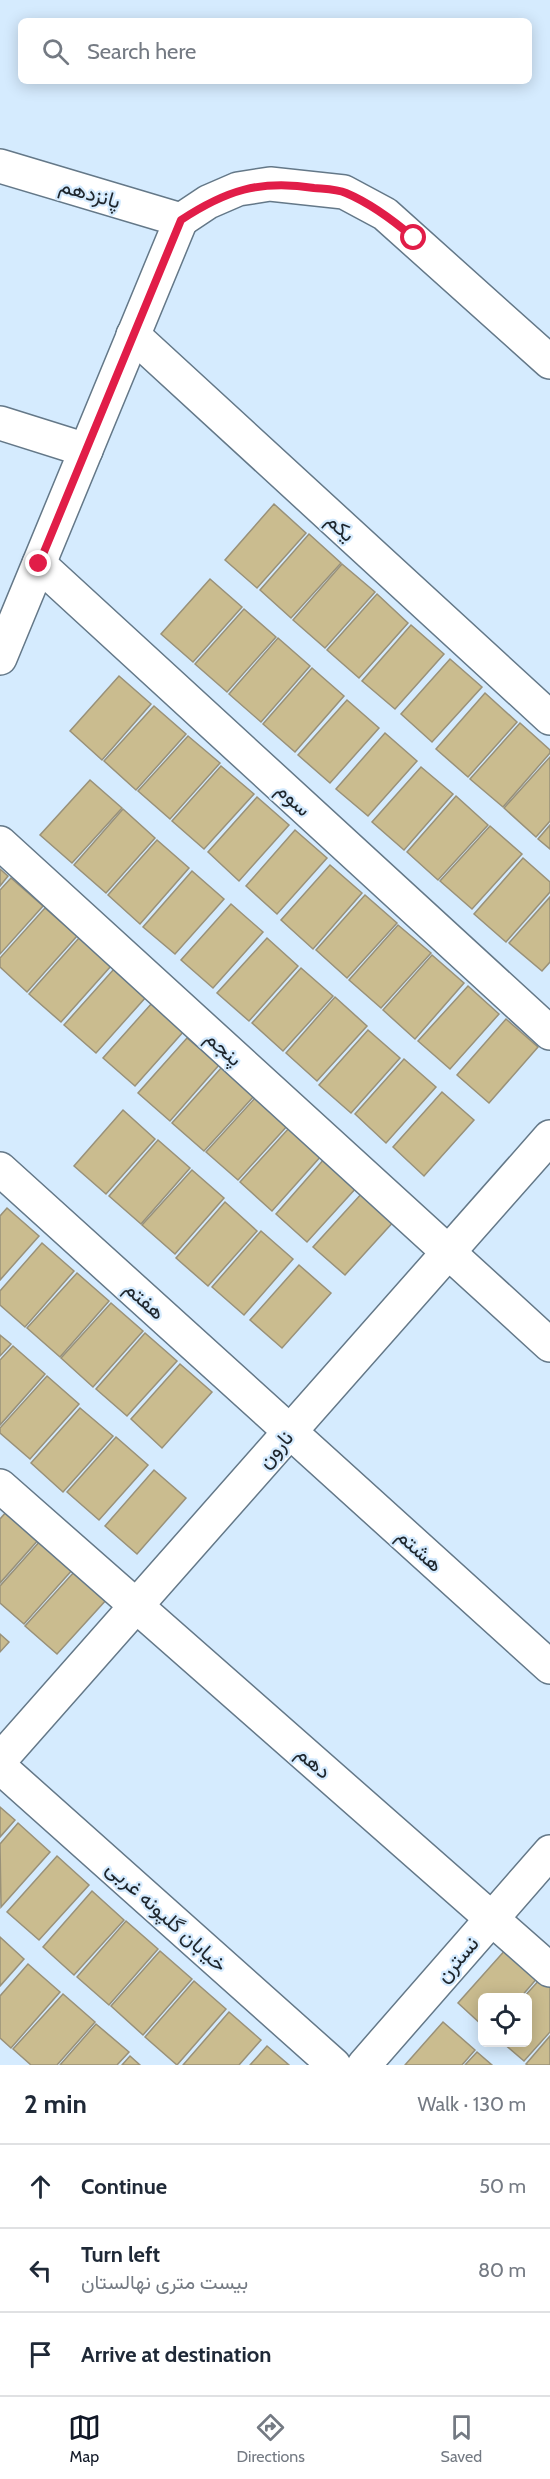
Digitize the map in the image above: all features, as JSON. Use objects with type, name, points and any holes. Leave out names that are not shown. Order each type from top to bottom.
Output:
[{"type":"street","name":"پانزدهم","points":[[0,166],[181,220]]},
{"type":"street","points":[[0,658],[181,220],[208,202],[238,189],[270,184],[306,186],[344,192],[385,214],[550,363]]},
{"type":"street","name":"یکم","points":[[133,335],[550,718]]},
{"type":"street","points":[[0,423],[86,450]]},
{"type":"street","name":"سوم","points":[[39,564],[550,1034]]},
{"type":"street","name":"پنجم","points":[[0,843],[550,1345]]},
{"type":"street","name":"نارون","points":[[0,1761],[550,1137]]},
{"type":"street","name":"هفتم","points":[[0,1169],[290,1432]]},
{"type":"street","name":"هشتم","points":[[290,1432],[550,1667]]},
{"type":"street","name":"دهم","points":[[0,1486],[550,1970]]},
{"type":"street","name":"خیابان گلپونه غربی","points":[[0,1767],[334,2065]]},
{"type":"street","name":"نسترن","points":[[364,2065],[550,1852]]},
{"type":"building","points":[[274,504],[306,533],[257,588],[225,560]]},
{"type":"building","points":[[309,534],[341,563],[291,618],[260,590]]},
{"type":"building","points":[[342,564],[375,592],[325,648],[293,620]]},
{"type":"building","points":[[210,579],[242,607],[193,662],[161,634]]},
{"type":"building","points":[[377,594],[408,623],[359,678],[327,650]]},
{"type":"building","points":[[244,609],[276,637],[227,692],[195,664]]},
{"type":"building","points":[[411,625],[444,654],[395,709],[362,681]]},
{"type":"building","points":[[278,638],[310,666],[261,722],[229,694]]},
{"type":"building","points":[[450,659],[482,687],[432,742],[401,714]]},
{"type":"building","points":[[312,668],[344,696],[295,752],[263,724]]},
{"type":"building","points":[[119,676],[151,704],[102,760],[70,731]]},
{"type":"building","points":[[485,693],[517,722],[468,777],[436,749]]},
{"type":"building","points":[[347,700],[379,728],[330,783],[298,755]]},
{"type":"building","points":[[154,706],[186,734],[136,790],[104,761]]},
{"type":"building","points":[[520,723],[550,750],[550,753],[503,807],[470,779]]},
{"type":"building","points":[[385,733],[417,761],[368,816],[336,789]]},
{"type":"building","points":[[188,736],[220,763],[170,819],[138,791]]},
{"type":"building","points":[[550,757],[550,821],[536,837],[504,808]]},
{"type":"building","points":[[221,766],[254,794],[204,849],[172,821]]},
{"type":"building","points":[[421,767],[453,794],[404,850],[372,822]]},
{"type":"building","points":[[90,780],[122,808],[72,863],[40,835]]},
{"type":"building","points":[[456,796],[488,825],[438,880],[407,852]]},
{"type":"building","points":[[257,797],[289,825],[239,881],[208,852]]},
{"type":"building","points":[[123,809],[155,838],[106,893],[74,865]]},
{"type":"building","points":[[550,825],[550,849],[538,839]]},
{"type":"building","points":[[490,826],[522,854],[472,909],[440,881]]},
{"type":"building","points":[[295,830],[327,858],[277,914],[246,886]]},
{"type":"building","points":[[157,840],[189,868],[140,924],[108,895]]},
{"type":"building","points":[[523,858],[550,882],[550,892],[506,942],[474,914]]},
{"type":"building","points":[[330,865],[362,893],[313,949],[281,920]]},
{"type":"building","points":[[0,869],[8,876],[0,886]]},
{"type":"building","points":[[192,871],[224,899],[175,954],[143,927]]},
{"type":"building","points":[[11,878],[43,906],[0,954],[0,890]]},
{"type":"building","points":[[365,895],[397,923],[347,978],[316,950]]},
{"type":"building","points":[[550,897],[550,962],[542,971],[509,943]]},
{"type":"building","points":[[231,904],[263,932],[213,988],[181,960]]},
{"type":"building","points":[[45,908],[77,936],[27,992],[0,967],[0,958]]},
{"type":"building","points":[[398,925],[431,953],[381,1008],[349,980]]},
{"type":"building","points":[[79,938],[111,966],[61,1022],[29,994]]},
{"type":"building","points":[[267,938],[298,966],[249,1021],[217,993]]},
{"type":"building","points":[[432,955],[464,983],[415,1039],[383,1010]]},
{"type":"building","points":[[301,968],[333,996],[283,1051],[252,1023]]},
{"type":"building","points":[[114,969],[146,997],[96,1053],[64,1025]]},
{"type":"building","points":[[468,986],[499,1014],[450,1069],[418,1041]]},
{"type":"building","points":[[335,997],[367,1026],[317,1081],[286,1053]]},
{"type":"building","points":[[152,1003],[184,1031],[135,1086],[103,1058]]},
{"type":"building","points":[[506,1019],[538,1047],[489,1103],[457,1075]]},
{"type":"building","points":[[368,1030],[400,1058],[351,1113],[319,1085]]},
{"type":"building","points":[[187,1038],[219,1065],[170,1121],[138,1093]]},
{"type":"building","points":[[404,1059],[436,1087],[386,1143],[355,1114]]},
{"type":"building","points":[[222,1067],[254,1096],[204,1151],[172,1123]]},
{"type":"building","points":[[442,1092],[474,1120],[424,1176],[393,1147]]},
{"type":"building","points":[[256,1097],[288,1125],[238,1180],[206,1152]]},
{"type":"building","points":[[123,1110],[155,1139],[106,1194],[74,1166]]},
{"type":"building","points":[[290,1127],[322,1155],[272,1211],[240,1182]]},
{"type":"building","points":[[158,1140],[190,1168],[141,1224],[109,1196]]},
{"type":"building","points":[[325,1158],[357,1187],[307,1242],[276,1214]]},
{"type":"building","points":[[192,1170],[224,1198],[175,1254],[142,1225]]},
{"type":"building","points":[[363,1192],[395,1220],[345,1275],[313,1247]]},
{"type":"building","points":[[225,1202],[257,1231],[208,1286],[176,1258]]},
{"type":"building","points":[[7,1208],[39,1236],[0,1280],[0,1216]]},
{"type":"building","points":[[261,1231],[293,1259],[244,1315],[212,1287]]},
{"type":"building","points":[[42,1243],[74,1271],[25,1327],[0,1305],[0,1291]]},
{"type":"building","points":[[299,1265],[331,1293],[282,1348],[250,1320]]},
{"type":"building","points":[[77,1273],[109,1301],[60,1357],[27,1328]]},
{"type":"building","points":[[111,1303],[143,1331],[93,1387],[61,1358]]},
{"type":"building","points":[[145,1333],[177,1361],[127,1416],[96,1389]]},
{"type":"building","points":[[0,1335],[11,1344],[0,1356]]},
{"type":"building","points":[[13,1346],[45,1374],[0,1425],[0,1360]]},
{"type":"building","points":[[180,1364],[212,1392],[162,1448],[131,1419]]},
{"type":"building","points":[[47,1376],[79,1404],[30,1459],[0,1433],[0,1428]]},
{"type":"building","points":[[80,1408],[113,1436],[63,1492],[31,1463]]},
{"type":"building","points":[[116,1437],[148,1465],[99,1520],[67,1492]]},
{"type":"building","points":[[154,1470],[186,1498],[137,1554],[105,1526]]},
{"type":"building","points":[[7,1511],[39,1539],[0,1583],[0,1519]]},
{"type":"building","points":[[41,1540],[73,1569],[24,1624],[0,1603],[0,1586]]},
{"type":"building","points":[[75,1571],[107,1599],[57,1654],[25,1626]]},
{"type":"building","points":[[0,1634],[9,1642],[0,1652]]},
{"type":"building","points":[[0,1807],[15,1820],[0,1837]]},
{"type":"building","points":[[18,1823],[50,1852],[1,1907],[0,1844]]},
{"type":"building","points":[[57,1856],[89,1885],[39,1940],[7,1912]]},
{"type":"building","points":[[92,1891],[124,1920],[74,1975],[43,1947]]},
{"type":"building","points":[[126,1921],[158,1949],[109,2005],[77,1977]]},
{"type":"building","points":[[0,1937],[24,1959],[0,1986]]},
{"type":"building","points":[[507,1948],[539,1976],[524,1993],[478,1993],[478,2021],[458,2003]]},
{"type":"building","points":[[160,1951],[192,1979],[143,2035],[111,2006]]},
{"type":"building","points":[[28,1964],[60,1992],[11,2048],[0,2038],[0,1996]]},
{"type":"building","points":[[541,1978],[550,1986],[550,2032],[524,2061],[508,2047],[532,2047],[532,1993],[528,1993]]},
{"type":"building","points":[[194,1981],[226,2009],[177,2065],[145,2037]]},
{"type":"building","points":[[63,1994],[95,2022],[57,2065],[31,2065],[13,2049]]},
{"type":"building","points":[[229,2012],[261,2040],[239,2065],[183,2065]]},
{"type":"building","points":[[443,2022],[475,2050],[462,2065],[405,2065]]},
{"type":"building","points":[[96,2024],[129,2052],[117,2065],[60,2065]]},
{"type":"building","points":[[550,2036],[550,2065],[526,2064]]},
{"type":"building","points":[[267,2046],[289,2065],[250,2065]]},
{"type":"building","points":[[477,2052],[492,2065],[465,2065]]},
{"type":"building","points":[[130,2056],[140,2065],[122,2065]]},
{"type":"route","points":[[39,564],[181,220],[208,202],[238,189],[270,184],[306,186],[344,192],[385,214],[414,238]]}]
